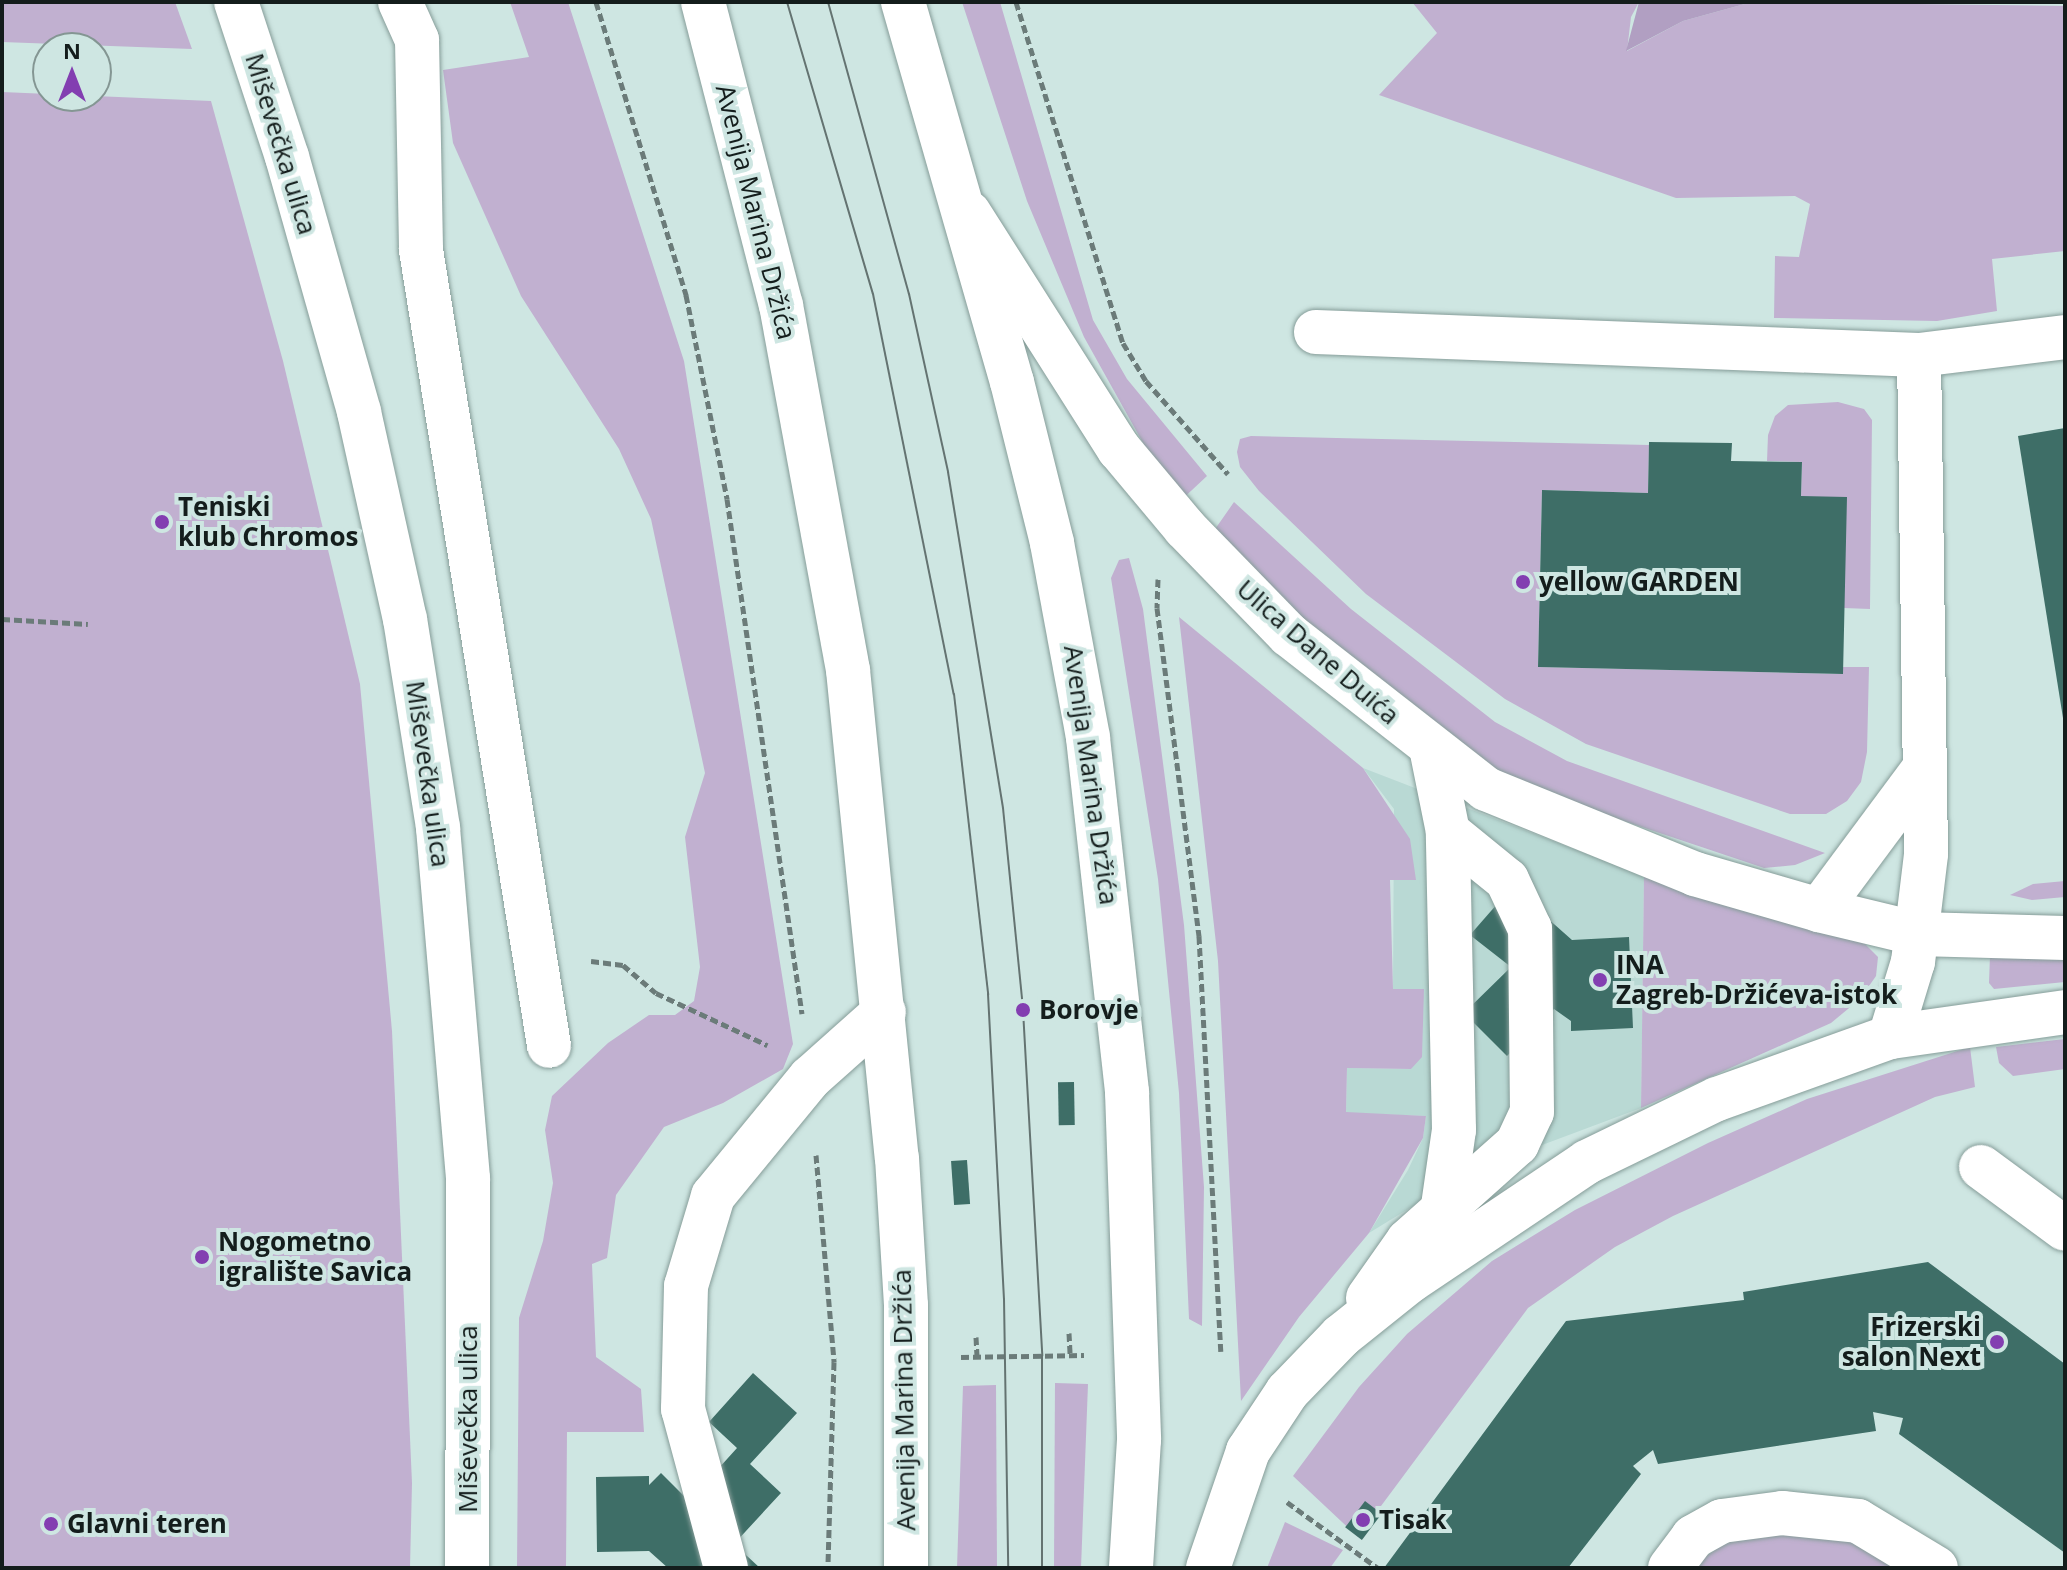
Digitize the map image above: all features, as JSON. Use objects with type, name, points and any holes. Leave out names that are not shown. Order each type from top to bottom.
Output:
[{"type":"street","name":"Miševečka ulica","points":[[236,2],[287,157],[359,412],[405,619],[438,828],[468,1178],[467,1568]]},
{"type":"street","points":[[400,2],[417,40],[421,250],[549,1046]]},
{"type":"street","name":"Avenija Marina Držića","points":[[703,2],[781,305],[816,479],[848,670],[884,1012],[906,1305],[906,1568]]},
{"type":"street","name":"Avenija Marina Držića","points":[[903,2],[965,207],[1052,543],[1088,738],[1112,917],[1127,1092],[1138,1353],[1131,1568]]},
{"type":"street","name":"Ulica Dane Duića","points":[[965,207],[1119,449],[1166,507],[1289,635],[1486,789],[1695,874],[1819,910],[1918,934],[2065,938]]},
{"type":"street","points":[[1316,332],[1919,355],[2065,337]]},
{"type":"street","points":[[1890,1037],[1918,934],[1926,854],[1919,355]]},
{"type":"street","points":[[1431,748],[1448,832],[1454,1130],[1443,1206]]},
{"type":"street","points":[[1819,910],[1923,770]]},
{"type":"street","points":[[1341,1336],[1408,1241],[1443,1206],[1517,1144],[1532,1112],[1530,929],[1507,880],[1448,832]]},
{"type":"street","points":[[726,1568],[683,1409],[686,1286],[713,1196],[810,1078],[884,1012]]},
{"type":"street","points":[[1208,1568],[1248,1451],[1287,1392],[1341,1336],[1410,1281],[1587,1162],[1717,1099],[1890,1037],[2065,1012]]},
{"type":"street","points":[[1981,1167],[2065,1229]]},
{"type":"street","points":[[1670,1568],[1693,1537],[1722,1521],[1782,1513],[1858,1521],[1936,1568]]},
{"type":"path","points":[[596,2],[686,295],[727,499],[804,1030]]},
{"type":"path","points":[[1016,2],[1123,343],[1146,381],[1228,474]]},
{"type":"path","points":[[1158,579],[1157,608],[1199,936],[1221,1351]]},
{"type":"path","points":[[2,619],[88,624]]},
{"type":"path","points":[[534,954],[623,965],[656,993],[777,1050]]},
{"type":"path","points":[[818,1172],[834,1362],[828,1568]]},
{"type":"path","points":[[1069,1333],[1070,1355]]},
{"type":"path","points":[[976,1337],[977,1356]]},
{"type":"path","points":[[961,1357],[1091,1355]]},
{"type":"path","points":[[1287,1502],[1378,1568]]},
{"type":"shaded area","points":[[2,2],[175,2],[192,49],[112,46],[112,32],[32,32],[32,43],[2,42]]},
{"type":"shaded area","points":[[510,2],[568,2],[684,361],[793,1044],[783,1069],[723,1103],[664,1127],[616,1195],[607,1258],[592,1264],[596,1357],[641,1389],[644,1432],[567,1432],[566,1568],[517,1568],[519,1318],[543,1241],[553,1183],[545,1130],[552,1096],[608,1043],[649,1015],[675,1015],[694,1001],[700,967],[685,837],[705,773],[651,519],[619,449],[521,296],[453,143],[443,70],[529,57]]},
{"type":"shaded area","points":[[962,2],[1000,2],[1093,320],[1127,379],[1207,476],[1177,504],[1084,337],[1027,201]]},
{"type":"shaded area","points":[[1412,2],[1639,2],[1631,17],[1627,51],[1683,21],[1752,2],[2065,6],[2065,251],[1992,259],[1997,311],[1937,321],[1774,318],[1775,256],[1799,257],[1810,204],[1795,196],[1676,198],[1379,95],[1437,33]]},
{"type":"shaded area","points":[[1639,2],[1752,2],[1683,21],[1626,51]]},
{"type":"shaded area","points":[[2,92],[32,93],[32,112],[112,112],[112,97],[211,101],[283,361],[360,684],[392,1031],[412,1483],[410,1568],[2,1568]]},
{"type":"shaded area","points":[[1838,402],[1864,409],[1872,420],[1870,609],[1844,608],[1801,496],[1802,462],[1767,461],[1768,435],[1775,416],[1788,405]]},
{"type":"shaded area","points":[[1251,436],[1649,445],[1648,493],[1542,490],[1538,667],[1842,674],[1843,667],[1869,667],[1867,752],[1861,782],[1847,801],[1826,814],[1790,814],[1586,744],[1505,699],[1366,594],[1259,491],[1240,467],[1237,452],[1240,439]]},
{"type":"shaded area","points":[[1234,502],[1351,609],[1495,722],[1567,761],[1825,853],[1795,865],[1764,868],[1502,780],[1302,630],[1211,535]]},
{"type":"shaded area","points":[[1129,558],[1143,609],[1184,925],[1204,1187],[1202,1326],[1189,1319],[1179,1093],[1158,879],[1111,578],[1119,560]]},
{"type":"shaded area","points":[[1179,617],[1363,768],[1410,839],[1416,880],[1390,880],[1393,989],[1424,989],[1422,1057],[1411,1069],[1347,1068],[1346,1112],[1426,1116],[1423,1138],[1369,1233],[1299,1317],[1241,1401],[1218,961]]},
{"type":"shaded area","points":[[1363,768],[1644,876],[1641,1108],[1467,1173],[1369,1233],[1408,1170],[1423,1138],[1426,1116],[1346,1113],[1347,1068],[1411,1069],[1424,990],[1393,989],[1394,809]]},
{"type":"shaded area","points":[[1644,876],[1864,943],[1878,957],[1876,976],[1860,999],[1831,1023],[1641,1108]]},
{"type":"shaded area","points":[[2065,881],[2065,897],[2032,900],[2010,895],[2033,884]]},
{"type":"shaded area","points":[[2065,952],[2065,982],[1994,989],[1989,983],[1990,955]]},
{"type":"shaded area","points":[[2065,1039],[2065,1069],[2013,1076],[1999,1063],[1996,1047]]},
{"type":"shaded area","points":[[1970,1047],[1975,1087],[1935,1097],[1673,1216],[1615,1247],[1528,1308],[1358,1537],[1293,1476],[1359,1387],[1407,1334],[1492,1261],[1575,1210],[1708,1143],[1807,1099]]},
{"type":"shaded area","points":[[1055,1383],[1088,1384],[1081,1568],[1054,1568]]},
{"type":"shaded area","points":[[996,1385],[997,1568],[957,1568],[963,1386]]},
{"type":"shaded area","points":[[1285,1522],[1343,1550],[1330,1568],[1267,1568]]},
{"type":"shaded area","points":[[1765,1529],[1855,1537],[1909,1568],[1690,1568],[1727,1541]]},
{"type":"building","points":[[2065,428],[2065,718],[2063,718],[2018,436]]},
{"type":"building","points":[[1649,442],[1732,443],[1731,461],[1802,462],[1801,496],[1847,497],[1843,674],[1538,667],[1542,490],[1648,493]]},
{"type":"building","points":[[1512,887],[1572,940],[1629,937],[1633,1028],[1571,1031],[1571,1021],[1554,1009],[1507,1056],[1464,1013],[1511,967],[1470,935]]},
{"type":"building","points":[[1058,1082],[1074,1082],[1075,1125],[1059,1125]]},
{"type":"building","points":[[967,1160],[970,1204],[954,1205],[951,1161]]},
{"type":"building","points":[[1928,1262],[2065,1364],[2065,1553],[1899,1434],[1903,1418],[1873,1412],[1876,1431],[1658,1464],[1653,1450],[1633,1466],[1641,1474],[1568,1568],[1384,1568],[1566,1321],[1744,1300],[1743,1292]]},
{"type":"building","points":[[753,1373],[797,1413],[750,1464],[781,1493],[734,1544],[760,1568],[668,1568],[649,1551],[597,1552],[596,1477],[649,1476],[649,1485],[661,1473],[689,1501],[737,1448],[709,1422]]},
{"type":"building","name":"Tisak","points":[[1365,1501],[1382,1514],[1362,1540],[1345,1527]]},
{"type":"tram line","points":[[787,2],[873,294],[954,694],[988,994],[1004,1299],[1008,1568]]},
{"type":"tram line","points":[[828,2],[909,294],[948,472],[1003,808],[1023,1010],[1042,1355],[1042,1568]]},
{"type":"place","name":"Teniski klub Chromos","points":[[162,522]]},
{"type":"place","name":"yellow GARDEN","points":[[1523,582]]},
{"type":"place","name":"INA Zagreb-Držićeva-istok","points":[[1600,980]]},
{"type":"place","name":"Borovje","points":[[1023,1010]]},
{"type":"place","name":"Nogometno igralište Savica","points":[[202,1257]]},
{"type":"place","name":"Frizerski salon Next","points":[[1997,1342]]},
{"type":"place","name":"Tisak","points":[[1363,1520]]},
{"type":"place","name":"Glavni teren","points":[[51,1524]]}]
